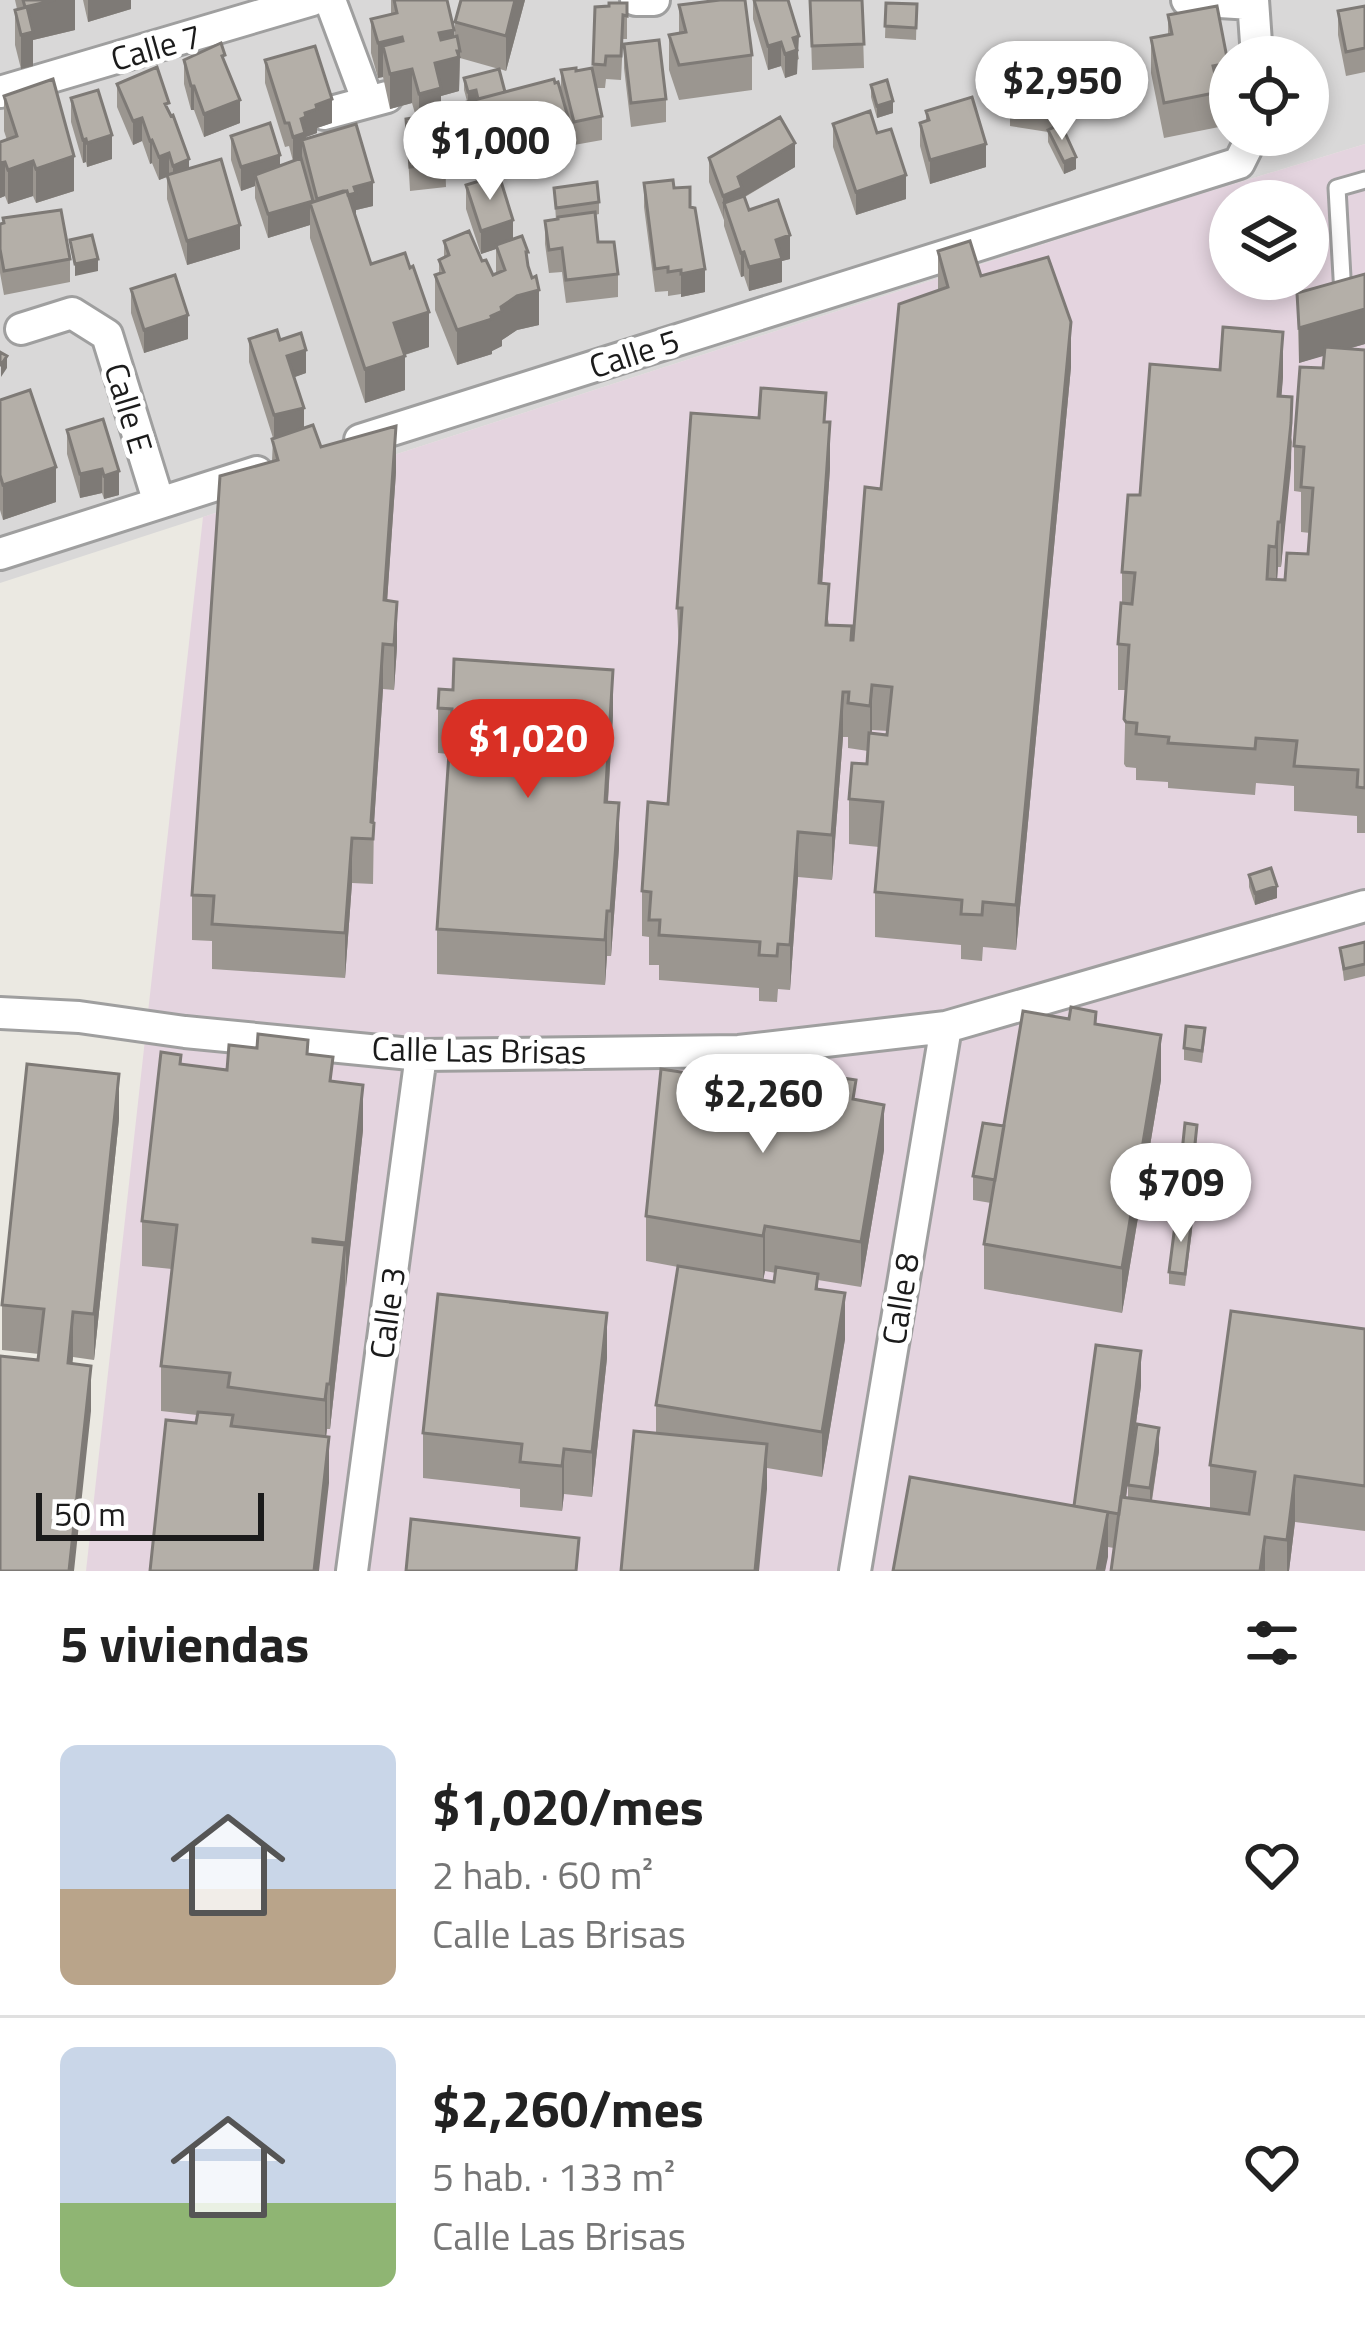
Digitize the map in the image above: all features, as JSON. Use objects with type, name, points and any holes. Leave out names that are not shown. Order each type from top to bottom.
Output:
[{"type":"street","name":"Calle 7","points":[[0,92],[272,6],[312,0]]},
{"type":"street","points":[[324,114],[384,98],[330,0]]},
{"type":"street","points":[[636,0],[654,0]]},
{"type":"street","points":[[1186,0],[1252,2],[1255,36]]},
{"type":"street","name":"Calle 5","points":[[339,446],[1239,163],[1242,156]]},
{"type":"street","name":"Calle E","points":[[21,328],[72,313],[107,335],[159,503]]},
{"type":"street","points":[[0,554],[294,461]]},
{"type":"street","name":"Calle Las Brisas","points":[[0,1013],[422,1055],[739,1051],[946,1027],[1365,906]]},
{"type":"street","name":"Calle 8","points":[[855,1571],[946,1027]]},
{"type":"street","name":"Calle 3","points":[[352,1571],[422,1055]]},
{"type":"lane","points":[[1365,180],[1337,188],[1342,296],[1365,290]]},
{"type":"shaded area","points":[[0,0],[1365,0],[1365,144],[1329,155],[1329,36],[1209,36],[1209,156],[1326,156],[1247,180],[1209,180],[1209,192],[0,583]]},
{"type":"shaded area","points":[[1365,144],[1365,1571],[86,1571],[203,517],[1209,192],[1209,300],[1329,300],[1329,180],[1247,180]]},
{"type":"building","points":[[23,0],[55,0],[25,7]]},
{"type":"building","points":[[394,0],[447,0],[454,30],[439,33],[441,40],[457,36],[460,51],[459,57],[435,63],[441,88],[419,94],[412,69],[390,74],[383,46],[403,41],[402,37],[378,43],[371,19],[397,13]]},
{"type":"building","points":[[461,0],[515,0],[506,36],[455,22]]},
{"type":"building","points":[[745,0],[752,55],[679,65],[669,35],[686,32],[679,5]]},
{"type":"building","points":[[754,0],[788,0],[799,36],[793,38],[797,50],[785,54],[781,42],[768,46]]},
{"type":"building","points":[[810,0],[862,0],[864,44],[812,46]]},
{"type":"building","points":[[627,3],[621,56],[606,56],[605,65],[593,64],[595,7]]},
{"type":"building","points":[[886,3],[917,4],[916,28],[885,26]]},
{"type":"building","points":[[1217,6],[1223,36],[1209,36],[1209,94],[1164,103],[1151,38],[1172,34],[1168,15]]},
{"type":"building","points":[[1365,6],[1365,48],[1346,52],[1338,11]]},
{"type":"building","points":[[27,7],[33,32],[21,35],[15,10]]},
{"type":"building","points":[[659,40],[666,99],[631,103],[624,44]]},
{"type":"building","points":[[221,43],[240,100],[204,114],[184,60]]},
{"type":"building","points":[[315,46],[332,99],[305,113],[301,119],[305,133],[293,137],[265,60]]},
{"type":"building","points":[[1032,60],[1064,64],[1058,110],[1010,102],[1014,72],[1030,75]]},
{"type":"building","points":[[157,67],[169,103],[165,104],[189,159],[173,166],[169,153],[159,157],[142,118],[133,121],[117,84]]},
{"type":"building","points":[[592,68],[602,116],[574,122],[561,70]]},
{"type":"building","points":[[499,69],[505,92],[478,99],[476,90],[468,92],[464,78]]},
{"type":"building","points":[[53,79],[74,156],[36,169],[33,161],[8,170],[5,162],[0,163],[0,142],[17,136],[4,96]]},
{"type":"building","points":[[554,79],[570,124],[518,138],[520,144],[477,156],[463,103]]},
{"type":"building","points":[[887,80],[893,101],[877,106],[871,85]]},
{"type":"building","points":[[98,90],[112,135],[87,143],[71,98]]},
{"type":"building","points":[[972,97],[986,144],[930,160],[920,123],[929,120],[926,111]]},
{"type":"building","points":[[870,111],[877,133],[891,129],[906,175],[856,192],[833,124]]},
{"type":"building","points":[[443,113],[446,163],[410,167],[406,119]]},
{"type":"building","points":[[780,117],[795,143],[738,177],[742,188],[723,196],[709,158]]},
{"type":"building","points":[[270,123],[280,155],[241,167],[231,136]]},
{"type":"building","points":[[356,124],[373,182],[354,187],[356,193],[343,191],[317,199],[302,140]]},
{"type":"building","points":[[1061,124],[1076,157],[1064,162],[1048,130]]},
{"type":"building","points":[[301,158],[313,201],[268,214],[255,175]]},
{"type":"building","points":[[221,159],[240,225],[187,241],[167,175]]},
{"type":"building","points":[[499,175],[513,220],[481,231],[466,185]]},
{"type":"building","points":[[673,180],[674,188],[690,187],[705,269],[681,274],[681,270],[668,272],[668,267],[655,269],[644,183]]},
{"type":"building","points":[[597,182],[599,202],[556,208],[554,188]]},
{"type":"building","points":[[347,191],[371,264],[405,253],[429,312],[394,323],[405,356],[365,369],[310,203]]},
{"type":"building","points":[[744,196],[749,210],[778,200],[790,235],[776,240],[782,259],[749,267],[724,203]]},
{"type":"building","points":[[61,210],[70,259],[4,271],[3,218]]},
{"type":"building","points":[[595,212],[598,242],[614,242],[618,274],[566,280],[562,248],[549,250],[545,221]]},
{"type":"building","points":[[469,231],[493,275],[505,270],[496,245],[522,236],[539,290],[517,296],[492,319],[457,330],[435,275],[444,272],[439,260],[449,255],[444,241]]},
{"type":"building","points":[[92,235],[98,259],[75,264],[70,240]]},
{"type":"building","points":[[970,241],[981,276],[1048,257],[1071,322],[1016,905],[983,902],[982,915],[961,914],[962,900],[875,892],[883,802],[849,799],[852,763],[867,764],[869,733],[887,735],[892,687],[872,685],[870,706],[848,703],[849,692],[843,692],[832,835],[798,832],[790,945],[778,944],[777,956],[759,955],[760,942],[659,935],[660,920],[649,920],[651,892],[642,891],[648,802],[668,804],[691,413],[759,418],[761,388],[826,393],[824,422],[830,422],[819,583],[829,584],[826,625],[852,626],[853,640],[865,487],[881,489],[899,304],[948,287],[938,251]]},
{"type":"building","points":[[1365,274],[1365,309],[1299,328],[1297,300],[1329,300],[1329,284]]},
{"type":"building","points":[[175,275],[188,315],[144,330],[131,289]]},
{"type":"building","points":[[1223,327],[1283,332],[1278,396],[1292,397],[1291,423],[1281,522],[1276,547],[1269,546],[1267,579],[1285,580],[1287,553],[1308,554],[1313,488],[1301,487],[1304,447],[1294,446],[1300,367],[1323,368],[1325,347],[1365,350],[1365,788],[1357,787],[1358,770],[1294,766],[1297,741],[1256,738],[1255,749],[1168,743],[1169,737],[1136,734],[1137,723],[1124,719],[1129,645],[1118,644],[1121,603],[1132,604],[1135,573],[1122,572],[1128,495],[1140,495],[1150,364],[1220,370]]},
{"type":"building","points":[[277,330],[280,340],[301,333],[306,350],[287,356],[304,408],[274,415],[249,339]]},
{"type":"building","points":[[30,390],[56,467],[3,485],[0,400]]},
{"type":"building","points":[[103,419],[119,471],[104,476],[102,469],[80,474],[67,430]]},
{"type":"building","points":[[313,425],[321,447],[396,426],[384,600],[397,602],[394,645],[383,644],[373,839],[352,838],[345,933],[212,924],[214,896],[192,895],[220,476],[278,460],[272,439]]},
{"type":"building","points":[[454,659],[613,670],[605,802],[619,803],[605,940],[437,929],[452,709],[438,708],[439,689],[453,690]]},
{"type":"building","points":[[1271,868],[1277,886],[1255,893],[1249,875]]},
{"type":"building","points":[[1365,942],[1365,964],[1344,969],[1340,948]]},
{"type":"building","points":[[1071,1007],[1096,1012],[1095,1024],[1161,1035],[1122,1268],[984,1244],[1023,1011],[1069,1019]]},
{"type":"building","points":[[1186,1026],[1205,1028],[1202,1051],[1184,1048]]},
{"type":"building","points":[[258,1034],[308,1040],[307,1054],[333,1057],[330,1081],[363,1085],[346,1243],[313,1239],[345,1245],[325,1400],[228,1387],[230,1373],[161,1366],[177,1225],[142,1221],[161,1052],[181,1055],[180,1064],[227,1070],[229,1045],[257,1048]]},
{"type":"building","points":[[27,1064],[119,1074],[94,1314],[73,1312],[68,1363],[91,1366],[69,1571],[0,1571],[0,1356],[38,1360],[44,1309],[2,1305]]},
{"type":"building","points":[[661,1069],[819,1093],[823,1075],[856,1080],[853,1099],[884,1105],[861,1242],[765,1226],[763,1236],[646,1216]]},
{"type":"building","points":[[983,1123],[1004,1126],[995,1180],[973,1176]]},
{"type":"building","points":[[1185,1123],[1197,1125],[1194,1153],[1182,1152]]},
{"type":"building","points":[[1185,1154],[1199,1156],[1195,1189],[1181,1188]]},
{"type":"building","points":[[1176,1217],[1192,1218],[1185,1274],[1169,1272]]},
{"type":"building","points":[[678,1266],[774,1282],[776,1267],[818,1274],[816,1289],[845,1293],[822,1432],[656,1405]]},
{"type":"building","points":[[438,1294],[607,1313],[592,1452],[564,1449],[562,1466],[520,1462],[522,1444],[423,1433]]},
{"type":"building","points":[[1231,1311],[1365,1329],[1365,1486],[1295,1476],[1287,1540],[1265,1537],[1260,1571],[1111,1571],[1121,1497],[1249,1514],[1255,1472],[1210,1465]]},
{"type":"building","points":[[1096,1345],[1141,1351],[1119,1514],[1074,1506]]},
{"type":"building","points":[[198,1412],[233,1415],[231,1426],[329,1437],[314,1571],[150,1571],[166,1420],[196,1423]]},
{"type":"building","points":[[1137,1424],[1159,1428],[1150,1488],[1128,1485]]},
{"type":"building","points":[[634,1431],[767,1444],[755,1571],[621,1571]]},
{"type":"building","points":[[910,1477],[1108,1512],[1097,1571],[893,1571]]},
{"type":"building","points":[[411,1519],[579,1538],[576,1571],[406,1571]]}]
